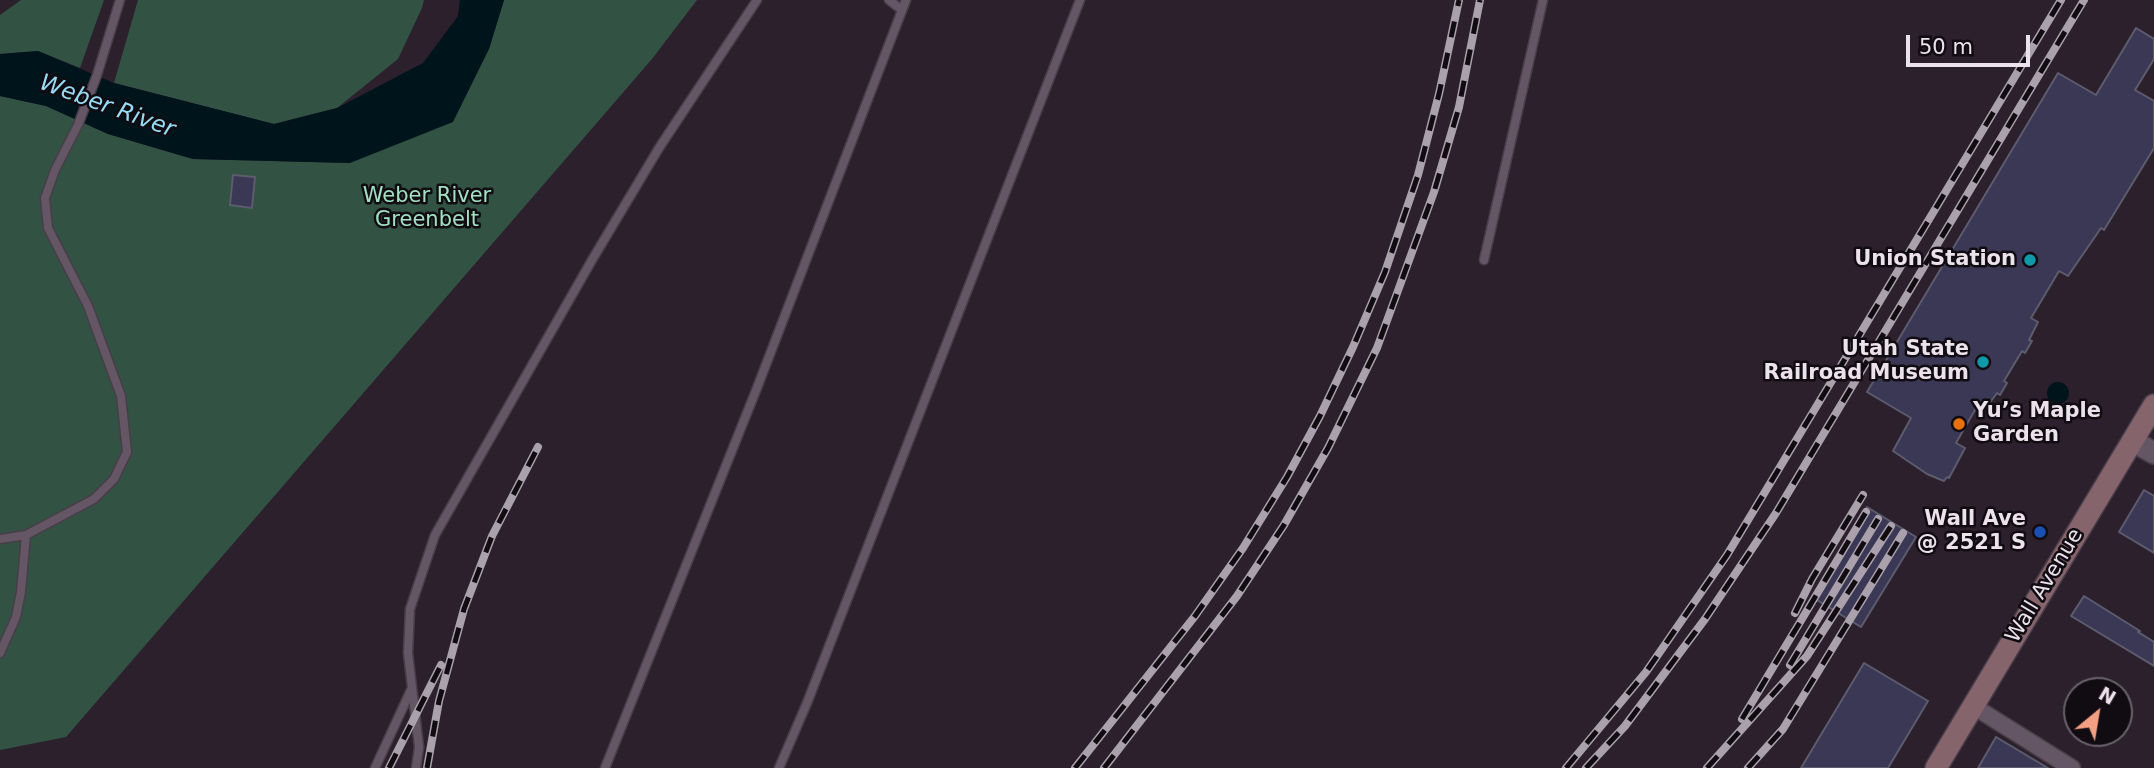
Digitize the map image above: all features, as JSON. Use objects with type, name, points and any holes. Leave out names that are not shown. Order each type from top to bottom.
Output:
[{"type":"main road","name":"Wall Avenue","points":[[1936,768],[2154,405]]},
{"type":"street","points":[[2133,441],[2154,453]]},
{"type":"street","points":[[1973,706],[2072,768]]},
{"type":"lane","points":[[0,539],[26,535],[94,499],[114,479],[127,452],[121,396],[88,306],[48,228],[45,198],[97,75],[120,0]]},
{"type":"lane","points":[[416,768],[419,747],[408,653],[410,609],[435,535],[652,159],[757,0]]},
{"type":"lane","points":[[889,0],[902,10]]},
{"type":"lane","points":[[605,768],[757,388],[906,0]]},
{"type":"lane","points":[[779,768],[807,703],[1080,0]]},
{"type":"lane","points":[[1484,260],[1543,0]]},
{"type":"lane","points":[[0,653],[16,617],[26,535]]},
{"type":"lane","points":[[375,768],[412,688]]},
{"type":"green space","points":[[21,0],[104,0],[80,68],[38,51],[0,54],[0,15]]},
{"type":"green space","points":[[138,0],[424,0],[398,59],[337,108],[274,124],[114,83]]},
{"type":"green space","name":"Weber River Greenbelt","points":[[504,0],[697,0],[652,59],[66,737],[0,750],[0,96],[46,106],[108,134],[193,159],[350,163],[489,49]]},
{"type":"water","name":"Weber River","points":[[460,0],[504,0],[489,49],[453,122],[350,163],[193,159],[108,134],[46,106],[0,96],[0,54],[38,51],[114,83],[274,124],[337,108],[423,63],[458,16]]},
{"type":"water","points":[[2058,382],[2066,385],[2069,393],[2066,401],[2058,404],[2050,401],[2047,393],[2050,385]]},
{"type":"building","name":"Union Station","points":[[2136,28],[2154,39],[2154,59],[2135,90],[2154,101],[2154,148],[2104,230],[2101,228],[2068,276],[2059,271],[2031,318],[2038,322],[2029,340],[2032,341],[2025,353],[2022,351],[2004,381],[2007,383],[2000,395],[1997,393],[1986,408],[1979,403],[1956,443],[1965,448],[1949,478],[1944,481],[1927,474],[1893,451],[1911,418],[1867,392],[2058,73],[2096,95]]},
{"type":"building","points":[[233,175],[255,177],[252,208],[230,205]]},
{"type":"building","points":[[2144,490],[2154,496],[2154,553],[2119,532]]},
{"type":"building","points":[[1867,507],[1916,537],[1861,627],[1812,597]]},
{"type":"building","points":[[2084,596],[2154,642],[2154,666],[2071,616]]},
{"type":"building","points":[[1864,663],[1928,701],[1888,768],[1801,768]]},
{"type":"building","points":[[1996,737],[2048,768],[1978,768]]},
{"type":"railway","points":[[1075,768],[1195,616],[1243,548],[1287,477],[1320,416],[1385,272],[1418,175],[1459,0]]},
{"type":"railway","points":[[1104,768],[1237,596],[1284,525],[1328,448],[1377,348],[1434,192],[1459,107],[1480,0]]},
{"type":"railway","points":[[1566,768],[1646,672],[1727,555],[2061,0]]},
{"type":"railway","points":[[1586,768],[1625,726],[1705,619],[1776,513],[2084,0]]},
{"type":"railway","points":[[427,768],[439,701],[464,609],[492,536],[538,447]]},
{"type":"railway","points":[[1795,613],[1812,579],[1863,495]]},
{"type":"railway","points":[[1742,719],[1866,512]]},
{"type":"railway","points":[[1790,665],[1878,519]]},
{"type":"railway","points":[[1707,768],[1807,656],[1891,526]]},
{"type":"railway","points":[[1748,768],[1783,729],[1903,533]]},
{"type":"railway","points":[[389,768],[441,665]]},
{"type":"place","name":"Union Station","points":[[2030,260]]},
{"type":"place","name":"Utah State Railroad Museum","points":[[1983,362]]},
{"type":"place","name":"Yu’s Maple Garden","points":[[1959,424]]},
{"type":"place","name":"Wall Ave @ 2521 S","points":[[2040,532]]}]
